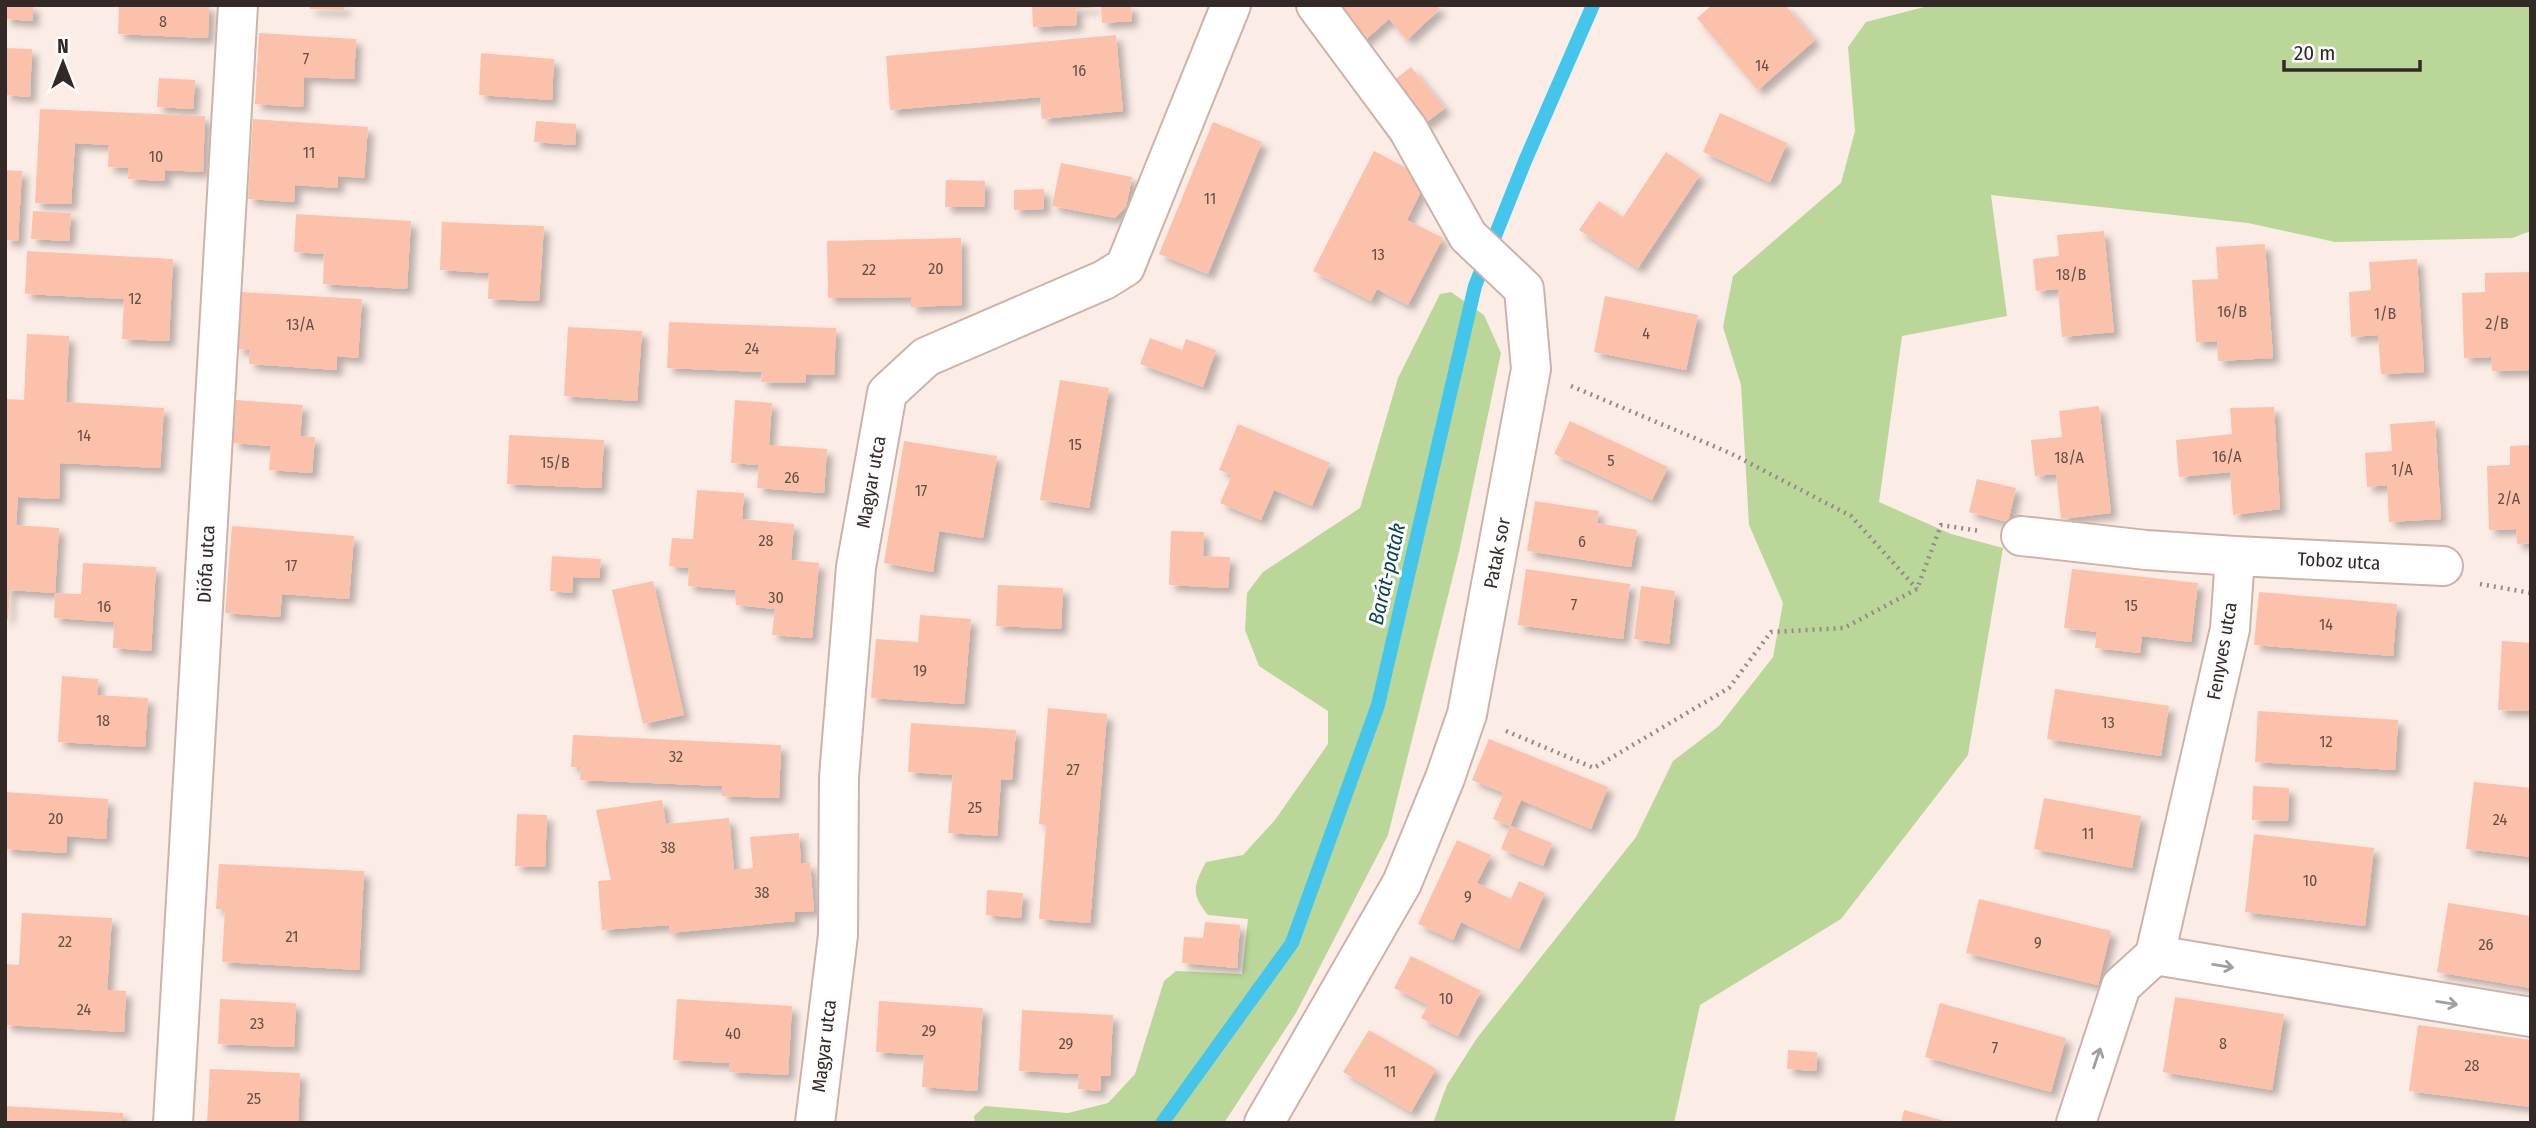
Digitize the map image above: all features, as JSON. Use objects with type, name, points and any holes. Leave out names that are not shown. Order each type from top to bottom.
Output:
[{"type":"street","name":"Diófa utca","points":[[173,1123],[238,5]]},
{"type":"street","name":"Magyar utca","points":[[815,1123],[838,935],[839,776],[856,567],[887,393],[926,357],[1104,280],[1125,267],[1231,5]]},
{"type":"street","name":"Patak sor","points":[[1264,1123],[1402,883],[1445,778],[1467,714],[1531,369],[1524,289],[1468,236],[1408,129],[1316,5]]},
{"type":"street","points":[[2021,536],[2146,550],[2235,556]]},
{"type":"street","name":"Toboz utca","points":[[2235,556],[2442,566]]},
{"type":"street","name":"Fenyves utca","points":[[2155,955],[2230,629],[2235,556]]},
{"type":"street","points":[[2076,1123],[2121,986],[2155,955],[2531,1017]]},
{"type":"path","points":[[1531,369],[1730,453],[1851,516],[1917,589]]},
{"type":"path","points":[[1467,714],[1594,768],[1729,688],[1771,632],[1844,628],[1917,589],[1941,525]]},
{"type":"green space","points":[[1932,5],[2531,5],[2531,231],[2512,238],[2335,242],[2248,223],[1991,195],[2007,316],[1902,336],[1879,502],[1951,534],[2003,548],[1968,755],[1841,919],[1700,1005],[1674,1123],[1433,1123],[1447,1085],[1477,1038],[1636,837],[1673,761],[1719,726],[1773,657],[1783,603],[1749,525],[1741,385],[1723,327],[1733,276],[1841,183],[1855,131],[1848,47],[1866,22]]},
{"type":"green space","points":[[1451,292],[1484,315],[1501,353],[1459,552],[1388,835],[1296,1013],[1224,1123],[975,1123],[974,1116],[985,1106],[1068,1113],[1108,1103],[1135,1074],[1164,981],[1176,971],[1242,974],[1248,919],[1208,915],[1196,895],[1199,877],[1206,862],[1243,855],[1275,820],[1328,744],[1328,711],[1259,666],[1245,630],[1247,593],[1263,572],[1360,508],[1398,378],[1440,294]]},
{"type":"building","points":[[5,5],[33,5],[33,21],[5,19]]},
{"type":"building","points":[[119,5],[209,5],[208,38],[118,34]]},
{"type":"building","points":[[310,5],[345,5],[344,10],[310,9]]},
{"type":"building","points":[[1032,5],[1097,7],[1076,9],[1077,25],[1033,27]]},
{"type":"building","points":[[1101,5],[1131,5],[1132,21],[1102,23]]},
{"type":"building","points":[[1329,5],[1437,5],[1440,9],[1407,40],[1389,19],[1362,43]]},
{"type":"building","points":[[1712,5],[1785,5],[1815,40],[1758,90],[1697,18]]},
{"type":"building","points":[[259,33],[356,39],[354,79],[304,77],[303,107],[255,104]]},
{"type":"building","points":[[1116,35],[1123,111],[1042,119],[1040,97],[890,110],[886,56]]},
{"type":"building","points":[[5,48],[32,49],[30,97],[5,95]]},
{"type":"building","points":[[481,53],[554,59],[552,100],[479,95]]},
{"type":"building","points":[[1411,67],[1445,108],[1423,125],[1389,84]]},
{"type":"building","points":[[159,78],[195,80],[193,109],[157,107]]},
{"type":"building","points":[[40,109],[205,116],[203,172],[165,170],[165,181],[128,179],[129,168],[108,167],[109,145],[75,143],[71,204],[35,203]]},
{"type":"building","points":[[1720,113],[1787,143],[1770,182],[1703,152]]},
{"type":"building","points":[[253,119],[368,127],[364,178],[338,176],[338,188],[295,185],[294,202],[248,199]]},
{"type":"building","points":[[536,121],[576,124],[575,145],[534,142]]},
{"type":"building","points":[[1213,122],[1262,142],[1208,274],[1159,254]]},
{"type":"building","points":[[1374,151],[1427,179],[1407,220],[1443,238],[1408,305],[1377,289],[1371,301],[1313,271]]},
{"type":"building","points":[[1666,152],[1700,175],[1638,268],[1579,230],[1599,201],[1623,217]]},
{"type":"building","points":[[1061,163],[1132,177],[1126,207],[1115,218],[1052,206]]},
{"type":"building","points":[[5,170],[22,171],[18,241],[5,240]]},
{"type":"building","points":[[946,180],[985,181],[984,207],[945,207]]},
{"type":"building","points":[[1044,189],[1044,209],[1014,210],[1014,190]]},
{"type":"building","points":[[33,211],[71,213],[69,241],[31,239]]},
{"type":"building","points":[[296,214],[411,221],[407,289],[323,284],[324,254],[294,252]]},
{"type":"building","points":[[442,222],[544,226],[539,301],[488,299],[489,273],[440,270]]},
{"type":"building","points":[[2104,231],[2114,332],[2062,337],[2058,289],[2036,291],[2033,259],[2059,256],[2057,235]]},
{"type":"building","points":[[961,238],[962,305],[911,307],[911,297],[828,298],[827,241]]},
{"type":"building","points":[[2265,244],[2273,358],[2218,361],[2217,341],[2196,342],[2192,280],[2218,279],[2216,247]]},
{"type":"building","points":[[27,251],[173,259],[169,341],[122,339],[124,299],[25,294]]},
{"type":"building","points":[[2417,259],[2424,372],[2381,374],[2378,335],[2351,337],[2349,292],[2371,290],[2369,262]]},
{"type":"building","points":[[2531,272],[2531,370],[2492,371],[2491,357],[2464,358],[2462,293],[2485,292],[2485,273]]},
{"type":"building","points":[[241,292],[362,299],[358,358],[337,356],[337,370],[249,364],[250,350],[237,349]]},
{"type":"building","points":[[1605,296],[1698,315],[1686,370],[1594,352]]},
{"type":"building","points":[[669,322],[836,328],[834,375],[806,374],[805,383],[761,382],[762,372],[667,368]]},
{"type":"building","points":[[568,327],[642,331],[637,401],[564,396]]},
{"type":"building","points":[[27,334],[69,336],[66,402],[164,408],[160,468],[60,463],[59,499],[18,497],[16,525],[59,528],[55,593],[10,590],[8,619],[5,619],[5,399],[24,400]]},
{"type":"building","points":[[1150,338],[1182,350],[1186,339],[1216,350],[1203,387],[1140,364]]},
{"type":"building","points":[[1060,380],[1109,388],[1089,508],[1040,500]]},
{"type":"building","points":[[236,400],[303,405],[300,436],[315,437],[312,473],[269,470],[271,446],[233,443]]},
{"type":"building","points":[[735,400],[772,403],[769,445],[827,449],[824,493],[757,488],[759,465],[731,463]]},
{"type":"building","points":[[2099,406],[2111,513],[2061,519],[2056,474],[2035,476],[2031,440],[2062,437],[2059,411]]},
{"type":"building","points":[[2274,407],[2280,509],[2233,515],[2230,472],[2179,477],[2176,440],[2232,434],[2230,408]]},
{"type":"building","points":[[1570,421],[1668,467],[1652,500],[1554,454]]},
{"type":"building","points":[[2435,421],[2441,519],[2389,522],[2387,485],[2367,487],[2365,453],[2392,451],[2390,424]]},
{"type":"building","points":[[1238,424],[1330,463],[1312,506],[1274,490],[1261,520],[1220,503],[1232,475],[1219,470]]},
{"type":"building","points":[[509,435],[604,440],[601,488],[507,484]]},
{"type":"building","points":[[904,441],[997,456],[983,538],[939,531],[933,572],[884,563]]},
{"type":"building","points":[[2531,445],[2531,543],[2517,544],[2516,529],[2489,530],[2487,466],[2510,465],[2510,446]]},
{"type":"building","points":[[1977,479],[2016,488],[2008,522],[1969,512]]},
{"type":"building","points":[[697,490],[744,493],[742,519],[794,524],[791,560],[819,563],[812,638],[772,635],[775,609],[736,605],[735,590],[688,586],[689,568],[669,566],[672,538],[693,539]]},
{"type":"building","points":[[1535,501],[1599,511],[1597,523],[1637,530],[1631,567],[1527,551]]},
{"type":"building","points":[[232,526],[354,536],[349,599],[282,594],[280,617],[225,613]]},
{"type":"building","points":[[1171,531],[1204,532],[1203,556],[1230,557],[1228,588],[1169,585]]},
{"type":"building","points":[[552,556],[601,559],[599,578],[573,577],[572,593],[550,591]]},
{"type":"building","points":[[83,563],[156,567],[151,651],[113,648],[114,622],[54,618],[55,593],[81,594]]},
{"type":"building","points":[[1526,569],[1630,584],[1623,639],[1518,625]]},
{"type":"building","points":[[2072,569],[2198,583],[2191,642],[2142,636],[2140,653],[2095,648],[2097,632],[2064,628]]},
{"type":"building","points":[[653,581],[684,715],[643,724],[612,590]]},
{"type":"building","points":[[998,585],[1063,588],[1061,629],[996,626]]},
{"type":"building","points":[[1641,586],[1675,591],[1669,644],[1634,639]]},
{"type":"building","points":[[2259,592],[2397,604],[2393,656],[2254,645]]},
{"type":"building","points":[[920,615],[971,619],[964,704],[871,698],[876,639],[918,642]]},
{"type":"building","points":[[2502,641],[2531,643],[2531,711],[2498,710]]},
{"type":"building","points":[[62,676],[98,679],[97,695],[148,698],[145,747],[58,742]]},
{"type":"building","points":[[2055,689],[2169,706],[2161,756],[2047,739]]},
{"type":"building","points":[[1048,708],[1107,714],[1090,923],[1039,919],[1046,825],[1039,824]]},
{"type":"building","points":[[2258,711],[2398,720],[2395,770],[2255,762]]},
{"type":"building","points":[[911,723],[1016,730],[1012,780],[1001,779],[997,836],[948,833],[953,775],[908,772]]},
{"type":"building","points":[[573,735],[781,745],[779,798],[722,796],[722,786],[580,780],[581,767],[571,767]]},
{"type":"building","points":[[1489,739],[1608,787],[1591,829],[1521,800],[1510,826],[1493,819],[1504,793],[1472,780]]},
{"type":"building","points":[[2474,782],[2531,788],[2531,857],[2466,849]]},
{"type":"building","points":[[2253,786],[2289,788],[2288,821],[2252,820]]},
{"type":"building","points":[[5,792],[108,799],[106,839],[67,836],[66,853],[5,849]]},
{"type":"building","points":[[2044,798],[2141,816],[2132,868],[2034,849]]},
{"type":"building","points":[[662,800],[666,824],[729,818],[734,870],[753,868],[750,837],[799,833],[801,864],[810,863],[814,911],[794,912],[795,921],[669,933],[669,925],[602,930],[598,881],[611,880],[596,810]]},
{"type":"building","points":[[517,814],[547,815],[545,867],[515,866]]},
{"type":"building","points":[[1510,826],[1552,843],[1543,866],[1501,849]]},
{"type":"building","points":[[2254,834],[2374,848],[2365,926],[2245,912]]},
{"type":"building","points":[[1457,840],[1491,855],[1477,883],[1511,899],[1519,881],[1545,893],[1519,949],[1461,922],[1453,940],[1418,924]]},
{"type":"building","points":[[219,864],[364,871],[359,970],[222,962],[225,909],[216,909]]},
{"type":"building","points":[[987,890],[1023,893],[1021,918],[986,915]]},
{"type":"building","points":[[1979,899],[2111,931],[2098,985],[1966,953]]},
{"type":"building","points":[[2448,903],[2531,916],[2531,988],[2437,972]]},
{"type":"building","points":[[22,913],[112,918],[107,990],[126,991],[124,1032],[5,1025],[5,964],[19,965]]},
{"type":"building","points":[[1205,922],[1240,925],[1237,968],[1182,963],[1184,937],[1203,938]]},
{"type":"building","points":[[1411,956],[1481,991],[1458,1036],[1421,1018],[1428,1005],[1394,988]]},
{"type":"building","points":[[2175,997],[2284,1014],[2272,1090],[2163,1072]]},
{"type":"building","points":[[220,999],[296,1003],[294,1047],[218,1044]]},
{"type":"building","points":[[677,999],[792,1006],[788,1075],[729,1072],[730,1063],[673,1060]]},
{"type":"building","points":[[879,1001],[983,1008],[977,1091],[922,1087],[924,1055],[876,1052]]},
{"type":"building","points":[[1940,1003],[2066,1038],[2051,1092],[1925,1057]]},
{"type":"building","points":[[1022,1010],[1113,1015],[1110,1076],[1101,1076],[1100,1091],[1078,1089],[1079,1074],[1019,1071]]},
{"type":"building","points":[[2418,1025],[2531,1040],[2531,1107],[2409,1091]]},
{"type":"building","points":[[1369,1030],[1436,1069],[1411,1112],[1343,1072]]},
{"type":"building","points":[[1788,1050],[1817,1052],[1816,1071],[1787,1069]]},
{"type":"building","points":[[210,1069],[300,1073],[298,1123],[207,1123]]},
{"type":"building","points":[[5,1106],[123,1113],[123,1123],[5,1123]]},
{"type":"building","points":[[1904,1110],[1948,1122],[1948,1123],[1901,1123]]},
{"type":"waterway","name":"Barát-patak","points":[[1162,1123],[1292,943],[1378,705],[1475,286],[1525,161],[1593,5]]}]
